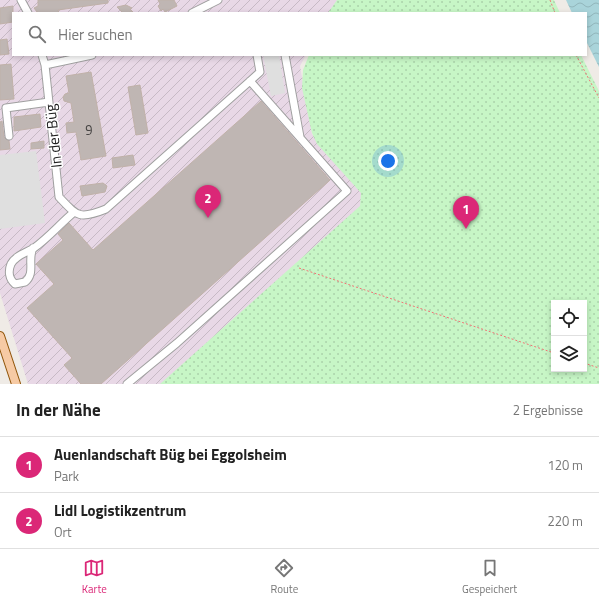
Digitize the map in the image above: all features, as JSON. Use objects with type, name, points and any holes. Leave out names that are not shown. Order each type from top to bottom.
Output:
[{"type":"main road","points":[[0,336],[16,384]]},
{"type":"street","points":[[21,0],[27,12]]},
{"type":"street","points":[[194,12],[218,0]]},
{"type":"street","name":"In der Büg","points":[[42,56],[45,65],[59,197],[73,213]]},
{"type":"street","points":[[45,65],[87,56]]},
{"type":"street","points":[[33,248],[30,256],[32,269],[30,276],[25,282],[15,284],[11,279],[10,274],[12,262],[20,255],[33,248],[73,213],[91,214],[106,210],[260,72],[256,56]]},
{"type":"street","points":[[285,56],[300,138]]},
{"type":"street","points":[[127,384],[177,343],[347,191],[250,81]]},
{"type":"street","points":[[9,136],[6,108],[49,102]]},
{"type":"path","points":[[550,0],[555,12]]},
{"type":"path","points":[[577,56],[599,98]]},
{"type":"path","points":[[299,268],[551,352]]},
{"type":"path","points":[[587,364],[599,368]]},
{"type":"shaded area","points":[[0,0],[339,0],[329,12],[12,12],[12,56],[305,56],[300,66],[312,134],[364,192],[364,205],[162,384],[28,384],[0,293]]},
{"type":"shaded area","points":[[263,56],[279,56],[285,93],[271,96]]},
{"type":"shaded area","points":[[36,151],[45,223],[0,229],[0,155]]},
{"type":"green space","points":[[337,0],[554,0],[560,12],[329,12]]},
{"type":"green space","points":[[309,56],[582,56],[599,91],[599,384],[160,384],[360,206],[361,193],[317,144],[312,133],[302,88],[303,70]]},
{"type":"water","points":[[566,0],[599,0],[599,67],[587,43],[587,12],[572,12]]},
{"type":"building","points":[[38,0],[108,0],[108,3],[58,10],[59,12],[37,12],[34,8],[38,6]]},
{"type":"building","points":[[158,0],[174,0],[177,6],[165,12],[163,9],[161,11],[158,6],[160,4]]},
{"type":"building","points":[[126,5],[132,8],[130,9],[133,12],[122,12],[117,7]]},
{"type":"building","points":[[13,6],[12,22],[0,24],[0,8]]},
{"type":"building","points":[[7,39],[9,54],[0,55],[0,40]]},
{"type":"building","points":[[11,64],[14,99],[0,100],[0,65]]},
{"type":"building","points":[[91,72],[106,156],[81,160],[76,132],[67,133],[66,123],[74,122],[71,103],[64,101],[63,97],[65,94],[69,93],[66,76]]},
{"type":"building","points":[[140,85],[148,133],[136,135],[128,87]]},
{"type":"building","points":[[261,101],[330,180],[101,384],[81,384],[64,365],[72,358],[27,308],[54,284],[36,264],[63,240],[58,234],[69,223],[93,250]]},
{"type":"building","points":[[40,114],[41,127],[14,131],[14,117]]},
{"type":"building","points":[[2,121],[4,137],[9,141],[10,149],[0,150],[0,122]]},
{"type":"building","points":[[44,141],[44,148],[31,149],[31,143]]},
{"type":"building","points":[[133,155],[135,165],[113,168],[112,158]]},
{"type":"building","points":[[103,183],[107,186],[105,192],[82,196],[80,186]]},
{"type":"place","name":"Lidl Logistikzentrum","points":[[208,218]]},
{"type":"place","name":"Auenlandschaft Büg bei Eggolsheim","points":[[466,229]]}]
